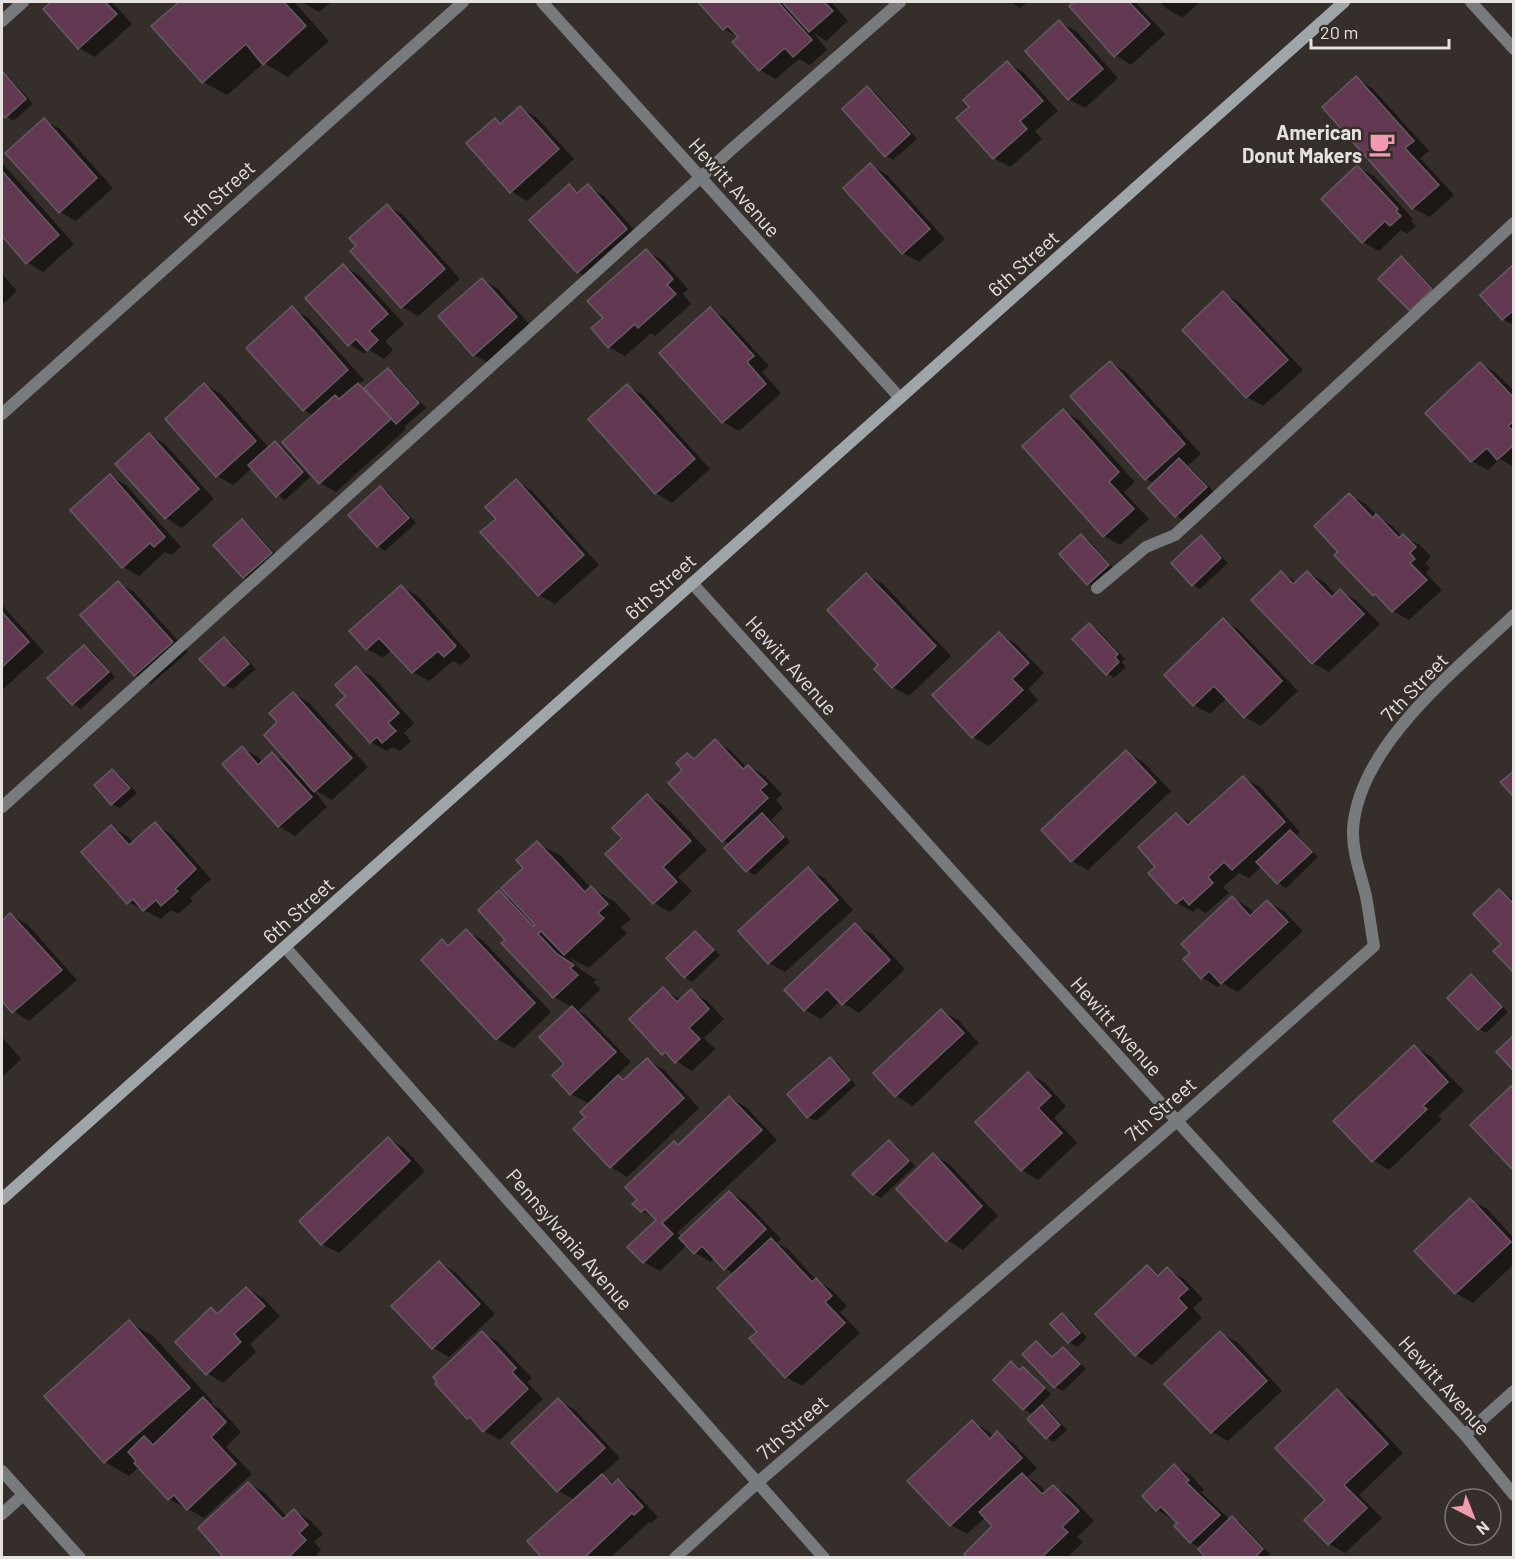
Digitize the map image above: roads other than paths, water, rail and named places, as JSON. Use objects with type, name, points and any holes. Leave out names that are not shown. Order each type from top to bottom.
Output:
[{"type":"main road","name":"6th Street","points":[[2,1199],[1344,2]]},
{"type":"street","points":[[2,21],[23,2]]},
{"type":"street","name":"5th Street","points":[[2,414],[463,2]]},
{"type":"street","name":"Hewitt Avenue","points":[[542,2],[900,398]]},
{"type":"street","points":[[2,807],[700,177],[900,2]]},
{"type":"street","points":[[1471,2],[1514,49]]},
{"type":"street","points":[[1097,588],[1146,547],[1176,536],[1514,223]]},
{"type":"street","name":"Hewitt Avenue","points":[[692,583],[1177,1121],[1465,1435],[1514,1495]]},
{"type":"street","name":"7th Street","points":[[675,1557],[757,1482],[1177,1121],[1374,946],[1366,897],[1357,863],[1353,830],[1359,800],[1371,770],[1388,743],[1430,695],[1514,615]]},
{"type":"street","name":"Pennsylvania Avenue","points":[[285,947],[824,1557]]},
{"type":"street","points":[[1465,1435],[1514,1391]]},
{"type":"street","points":[[2,1471],[80,1557]]},
{"type":"street","points":[[2,1514],[23,1495]]},
{"type":"place","name":"American Donut Makers","points":[[1382,144]]}]
